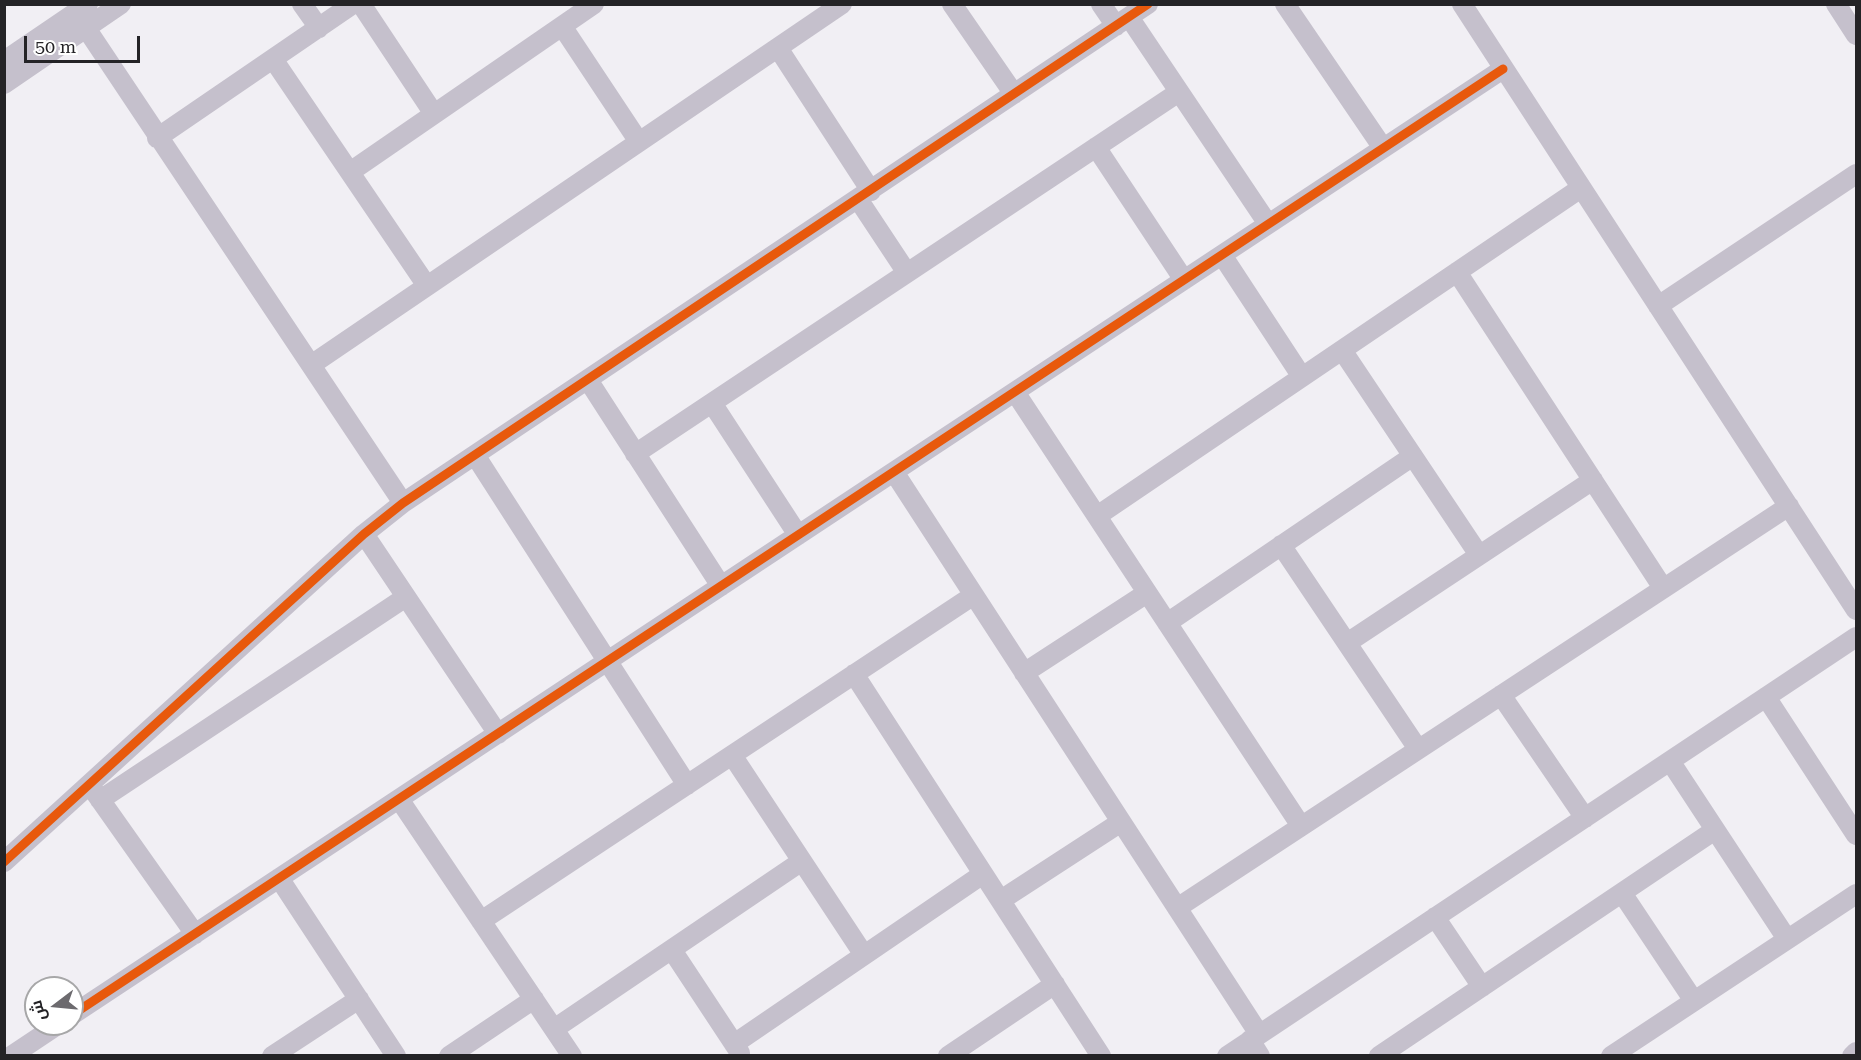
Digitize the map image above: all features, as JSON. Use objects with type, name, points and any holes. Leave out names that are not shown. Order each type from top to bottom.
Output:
[{"type":"street","points":[[4,61],[88,4]]},
{"type":"street","points":[[4,84],[121,4]]},
{"type":"street","points":[[302,4],[319,28]]},
{"type":"street","points":[[157,138],[353,4]]},
{"type":"street","points":[[361,4],[435,114]]},
{"type":"street","points":[[350,172],[594,4]]},
{"type":"street","points":[[311,365],[842,4]]},
{"type":"street","points":[[952,4],[1014,94]]},
{"type":"street","points":[[1101,4],[1123,22],[1179,92],[1268,224]]},
{"type":"street","points":[[4,862],[364,534],[404,503],[1148,4]]},
{"type":"street","points":[[1285,4],[1383,148]]},
{"type":"street","points":[[1462,4],[1857,610]]},
{"type":"street","points":[[1836,4],[1857,35]]},
{"type":"street","points":[[562,26],[639,142]]},
{"type":"street","points":[[86,28],[157,138],[404,503]]},
{"type":"street","points":[[778,48],[907,273]]},
{"type":"street","points":[[273,59],[427,286]]},
{"type":"street","points":[[84,1007],[1503,69]]},
{"type":"street","points":[[636,454],[1179,92]]},
{"type":"street","points":[[1096,147],[1184,280]]},
{"type":"street","points":[[1658,306],[1857,174]]},
{"type":"street","points":[[1097,516],[1581,188]]},
{"type":"street","points":[[1222,255],[1302,377]]},
{"type":"street","points":[[1457,272],[1663,588]]},
{"type":"street","points":[[1342,350],[1479,555]]},
{"type":"street","points":[[588,380],[721,586]]},
{"type":"street","points":[[1015,392],[1301,826]]},
{"type":"street","points":[[712,403],[798,535]]},
{"type":"street","points":[[475,455],[687,785]]},
{"type":"street","points":[[1167,622],[1413,456]]},
{"type":"street","points":[[894,472],[1177,908],[1257,1043]]},
{"type":"street","points":[[1347,643],[1593,480]]},
{"type":"street","points":[[1177,908],[1789,506]]},
{"type":"street","points":[[364,534],[498,734]]},
{"type":"street","points":[[1281,545],[1418,749]]},
{"type":"street","points":[[1024,673],[1147,593]]},
{"type":"street","points":[[481,921],[974,595]]},
{"type":"street","points":[[100,800],[406,597]]},
{"type":"street","points":[[1227,1056],[1257,1043],[1435,917],[1857,637]]},
{"type":"street","points":[[854,674],[1101,1056]]},
{"type":"street","points":[[1501,695],[1585,818]]},
{"type":"street","points":[[1766,697],[1857,835]]},
{"type":"street","points":[[732,755],[864,955]]},
{"type":"street","points":[[1670,761],[1787,939]]},
{"type":"street","points":[[89,784],[195,934]]},
{"type":"street","points":[[399,799],[572,1056]]},
{"type":"street","points":[[1001,900],[1121,822]]},
{"type":"street","points":[[1379,1056],[1715,830]]},
{"type":"street","points":[[554,1029],[802,861]]},
{"type":"street","points":[[672,950],[737,1050],[864,955],[983,874]]},
{"type":"street","points":[[279,878],[396,1056]]},
{"type":"street","points":[[1622,893],[1694,1001]]},
{"type":"street","points":[[1611,1056],[1857,894]]},
{"type":"street","points":[[1435,917],[1482,987]]},
{"type":"street","points":[[948,1056],[1055,984]]},
{"type":"street","points":[[272,1056],[358,999]]},
{"type":"street","points":[[449,1056],[534,999]]},
{"type":"street","points":[[11,1056],[41,1036]]},
{"type":"street","points":[[1852,1056],[1857,1052]]},
{"type":"cycle path","points":[[4,862],[364,534],[403,503],[1148,4]]},
{"type":"cycle path","points":[[84,1007],[1503,69]]}]
